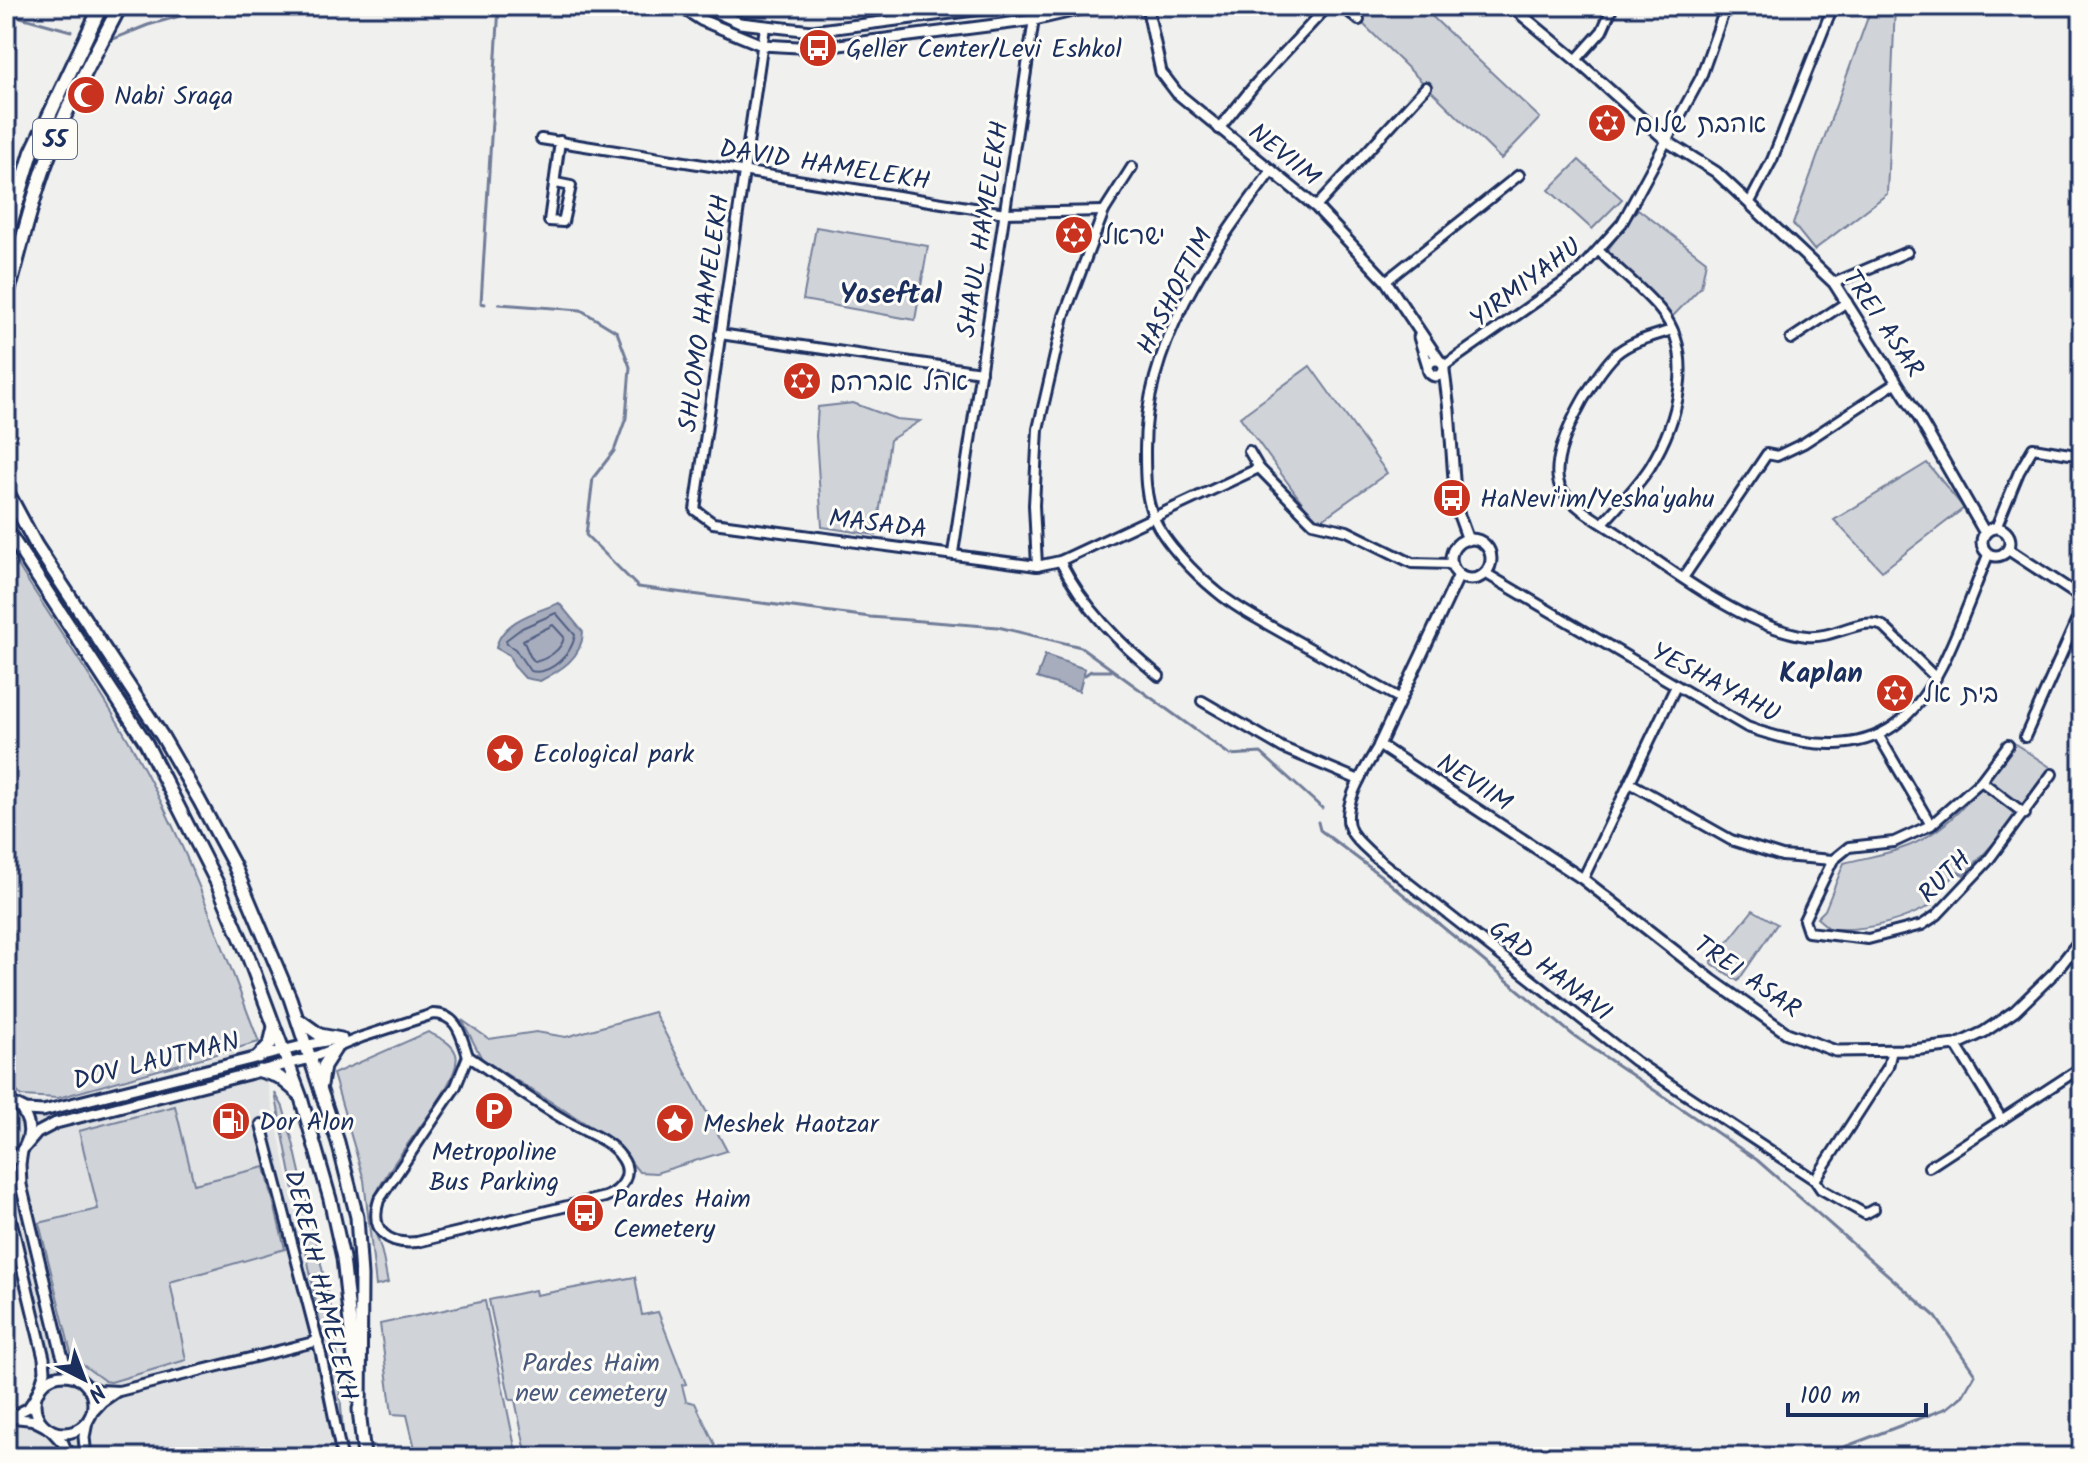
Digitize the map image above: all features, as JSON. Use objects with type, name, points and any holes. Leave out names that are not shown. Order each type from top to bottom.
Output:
[{"type":"highway","name":"55","points":[[7,234],[32,152],[101,6]]},
{"type":"highway","name":"55","points":[[8,281],[54,140],[120,6]]},
{"type":"main road","points":[[6,300],[8,281]]},
{"type":"main road","points":[[6,489],[36,545],[162,736],[206,813],[260,922],[297,1017],[338,1142],[357,1217],[361,1276],[360,1414]]},
{"type":"main road","points":[[6,529],[146,743],[217,883],[274,1022],[301,1098],[330,1199],[343,1258],[364,1457]]},
{"type":"main road","points":[[297,1017],[338,1044],[323,1069],[322,1090]]},
{"type":"main road","points":[[258,1057],[272,1039],[274,1022]]},
{"type":"main road","points":[[260,1071],[281,1078],[301,1098]]},
{"type":"street","points":[[679,6],[701,20],[762,45],[816,48],[1034,20],[1094,6]]},
{"type":"street","points":[[702,6],[740,23],[812,31],[1005,6]]},
{"type":"street","name":"SHAUL HAMELEKH","points":[[953,553],[1036,6]]},
{"type":"street","name":"NEVIIM","points":[[1147,6],[1161,72],[1177,93],[1316,207],[1386,281],[1442,366],[1449,410],[1456,507],[1468,540]]},
{"type":"street","points":[[1219,129],[1257,82],[1328,6]]},
{"type":"street","points":[[1342,6],[1359,20]]},
{"type":"street","name":"TREI ASAR","points":[[1511,6],[1668,142],[1716,172],[1834,283],[1897,382],[1985,533]]},
{"type":"street","points":[[1576,60],[1602,31],[1613,6]]},
{"type":"street","name":"YIRMIYAHU","points":[[1442,366],[1577,273],[1599,251],[1637,198],[1668,142],[1701,77],[1726,6]]},
{"type":"street","points":[[1750,202],[1772,160],[1833,6]]},
{"type":"street","name":"SHLOMO HAMELEKH","points":[[695,510],[765,27]]},
{"type":"street","points":[[1316,207],[1426,87]]},
{"type":"street","name":"DAVID HAMELEKH","points":[[541,139],[1005,213],[1104,211]]},
{"type":"street","points":[[556,183],[571,186],[563,222],[549,221],[560,141]]},
{"type":"street","points":[[1037,566],[1034,505],[1038,429],[1064,316],[1104,211],[1132,167]]},
{"type":"street","name":"HASHOFTIM","points":[[1272,170],[1201,272],[1175,322],[1155,373],[1145,430],[1145,482],[1154,518],[1178,553],[1216,591],[1244,611],[1399,698]]},
{"type":"street","points":[[1386,281],[1519,175]]},
{"type":"street","points":[[1599,251],[1661,311],[1679,347],[1681,371],[1676,404],[1664,439],[1649,468],[1603,523]]},
{"type":"street","points":[[1834,283],[1907,252]]},
{"type":"street","points":[[1791,339],[1847,302]]},
{"type":"street","name":"NEVIIM","points":[[1417,330],[1430,371],[1449,410]]},
{"type":"street","points":[[1672,330],[1617,353],[1587,393],[1567,433],[1556,470],[1558,482],[1571,499],[1603,523],[1683,578],[1746,614],[1784,632],[1826,636],[1866,622],[1875,622],[1883,626],[1936,678]]},
{"type":"street","points":[[720,334],[981,372]]},
{"type":"street","points":[[1433,360],[1442,366],[1440,375],[1430,371],[1433,360]]},
{"type":"street","points":[[1683,578],[1767,454],[1777,456],[1795,448],[1897,382]]},
{"type":"street","points":[[2009,550],[1998,557],[1988,555],[1982,543],[1985,533],[1996,528],[2019,472],[2033,448],[2082,456]]},
{"type":"street","points":[[1249,451],[1259,468],[1313,523],[1347,531],[1412,563],[1451,564]]},
{"type":"street","name":"MASADA","points":[[695,510],[713,523],[1037,566],[1060,561],[1259,468]]},
{"type":"street","points":[[1996,528],[2009,535],[2009,550]]},
{"type":"street","points":[[1468,540],[1483,544],[1489,553],[1485,573],[1474,579],[1459,575],[1451,564],[1455,547],[1468,540]]},
{"type":"street","points":[[2009,550],[2082,598]]},
{"type":"street","name":"YESHAYAHU","points":[[1485,573],[1747,727],[1796,742],[1822,745],[1851,743],[1879,736],[1908,714],[1948,657],[1988,555]]},
{"type":"street","points":[[1060,561],[1073,585],[1100,621],[1159,676]]},
{"type":"street","points":[[1379,745],[1459,575]]},
{"type":"street","points":[[2025,737],[2082,608]]},
{"type":"street","points":[[1583,879],[1676,686]]},
{"type":"street","points":[[1202,701],[1283,748],[1359,780]]},
{"type":"street","points":[[1879,736],[1903,782],[1931,825]]},
{"type":"street","name":"NEVIIM","points":[[1379,745],[1583,879]]},
{"type":"street","name":"GAD HANAVI","points":[[1379,745],[1359,780],[1347,819],[1351,831],[1374,856],[1635,1061],[1815,1180]]},
{"type":"street","points":[[1630,783],[1731,840],[1782,856],[1833,860],[1849,847],[1894,842],[1931,825],[1981,781],[2008,745]]},
{"type":"street","name":"RUTH","points":[[1833,860],[1804,920],[1804,926],[1813,934],[1868,939],[1922,925],[1937,915],[1987,862],[2052,774]]},
{"type":"street","points":[[1981,781],[2025,814]]},
{"type":"street","name":"TREI ASAR","points":[[1583,879],[1712,980],[1787,1033],[1836,1051],[1956,1045],[1984,1032],[2015,1011],[2055,972],[2082,938]]},
{"type":"street","points":[[311,1058],[338,1044],[423,1016],[442,1014],[457,1025],[468,1056],[572,1124],[606,1141],[625,1162],[627,1174],[620,1189],[605,1197],[417,1242],[392,1241],[377,1223],[379,1200],[456,1086],[468,1056]]},
{"type":"street","points":[[306,1045],[338,1044]]},
{"type":"street","name":"DOV LAUTMAN","points":[[17,1106],[29,1111],[46,1110],[306,1045]]},
{"type":"street","points":[[1956,1045],[2002,1120]]},
{"type":"street","points":[[1874,1209],[1865,1214],[1821,1189],[1815,1180],[1888,1067],[1892,1050]]},
{"type":"street","name":"DOV LAUTMAN","points":[[6,1162],[40,1131],[56,1123],[311,1058]]},
{"type":"street","points":[[461,1073],[481,1065]]},
{"type":"street","points":[[1929,1167],[2082,1067]]},
{"type":"street","points":[[6,1100],[24,1113],[29,1128],[20,1164],[21,1185],[61,1351],[65,1363],[92,1397],[84,1437],[86,1457]]},
{"type":"street","name":"DEREKH HAMELEKH","points":[[261,1124],[318,1341],[342,1457]]},
{"type":"street","points":[[6,1200],[44,1358],[45,1371],[36,1412],[63,1443],[69,1457]]},
{"type":"street","points":[[8,1419],[28,1408],[45,1383],[57,1376],[99,1390],[119,1391],[318,1341]]},
{"type":"street","points":[[8,1419],[32,1420],[63,1433],[71,1432],[89,1418],[102,1402],[119,1391]]},
{"type":"shaded area","points":[[259,1045],[349,1457],[6,1457],[6,1410],[33,1395],[40,1365],[6,1244],[6,1101],[20,1097],[36,1101],[59,1100]]},
{"type":"green space","points":[[1373,6],[1421,6],[1540,118],[1501,159],[1359,20]]},
{"type":"green space","points":[[1872,6],[1895,6],[1887,194],[1814,250],[1793,224]]},
{"type":"green space","points":[[1579,160],[1622,199],[1592,229],[1549,190]]},
{"type":"green space","points":[[1638,209],[1706,261],[1701,287],[1673,316],[1607,251]]},
{"type":"green space","points":[[816,227],[928,246],[915,320],[803,300]]},
{"type":"green space","points":[[1310,366],[1387,473],[1317,523],[1240,417]]},
{"type":"green space","points":[[853,403],[896,419],[920,421],[890,440],[876,535],[822,527],[816,436],[818,407]]},
{"type":"green space","points":[[1927,463],[1964,508],[1882,571],[1834,520]]},
{"type":"green space","points":[[6,555],[17,564],[88,674],[154,788],[197,882],[259,1042],[58,1098],[21,1096],[6,1080]]},
{"type":"green space","points":[[2014,743],[2053,769],[2010,826],[1964,875],[1958,872],[1932,898],[1933,904],[1909,916],[1870,927],[1830,929],[1817,918],[1825,910],[1844,863],[1900,849],[1935,831],[1964,805]]},
{"type":"green space","points":[[1753,910],[1777,924],[1738,981],[1711,963]]},
{"type":"green space","points":[[654,1012],[727,1151],[656,1173],[639,1172],[614,1141],[482,1059],[462,1020],[489,1039],[536,1032],[566,1037]]},
{"type":"green space","points":[[428,1032],[444,1040],[454,1050],[455,1068],[434,1107],[376,1194],[371,1221],[388,1283],[376,1286],[364,1180],[333,1074]]},
{"type":"green space","points":[[275,1093],[283,1107],[293,1142],[335,1325],[344,1446]]},
{"type":"green space","points":[[175,1106],[194,1184],[265,1167],[285,1249],[170,1282],[186,1360],[111,1382],[105,1381],[72,1357],[39,1223],[98,1209],[79,1131]]},
{"type":"green space","name":"Pardes Haim new cemetery","points":[[635,1277],[642,1315],[658,1312],[686,1384],[682,1385],[686,1401],[695,1403],[721,1457],[527,1457],[515,1400],[510,1400],[489,1300],[535,1290],[536,1295]]},
{"type":"green space","points":[[485,1301],[517,1457],[417,1457],[407,1415],[392,1414],[380,1324]]},
{"type":"water","points":[[559,603],[583,632],[579,649],[563,668],[548,677],[540,681],[525,678],[509,655],[496,648],[499,639],[512,624]]},
{"type":"water","points":[[1045,655],[1085,669],[1079,691],[1037,678]]},
{"type":"waterway","points":[[108,41],[148,25],[215,6]]},
{"type":"waterway","points":[[485,304],[481,303],[499,6]]},
{"type":"waterway","points":[[6,13],[71,31]]},
{"type":"waterway","points":[[499,304],[581,310],[617,332],[630,367],[626,418],[614,451],[593,478],[586,535],[638,587],[870,617],[998,627],[1081,647],[1230,755],[1261,753],[1322,808]]},
{"type":"waterway","points":[[1085,675],[1091,671],[1111,671]]},
{"type":"waterway","points":[[1318,822],[1320,830],[1381,876],[1573,1035],[1757,1160],[1936,1317],[1975,1374],[1963,1395],[1947,1408],[1818,1457]]},
{"type":"place","name":"Geller Center/Levi Eshkol","points":[[818,48]]},
{"type":"place","name":"Nabi Sraqa","points":[[86,95]]},
{"type":"place","name":"אהבת שלום","points":[[1607,123]]},
{"type":"place","name":"ישראל","points":[[1074,235]]},
{"type":"place","name":"אהל אברהם","points":[[802,381]]},
{"type":"place","name":"HaNevi'im/Yesha'yahu","points":[[1452,498]]},
{"type":"place","name":"בית אל","points":[[1895,693]]},
{"type":"place","name":"Ecological park","points":[[505,753]]},
{"type":"place","name":"Metropoline Bus Parking","points":[[494,1111]]},
{"type":"place","name":"Dor Alon","points":[[231,1121]]},
{"type":"place","name":"Meshek Haotzar","points":[[675,1123]]},
{"type":"place","name":"Pardes Haim Cemetery","points":[[585,1213]]},
{"type":"district","name":"Yoseftal","points":[[891,293]]},
{"type":"district","name":"Kaplan","points":[[1821,672]]}]
